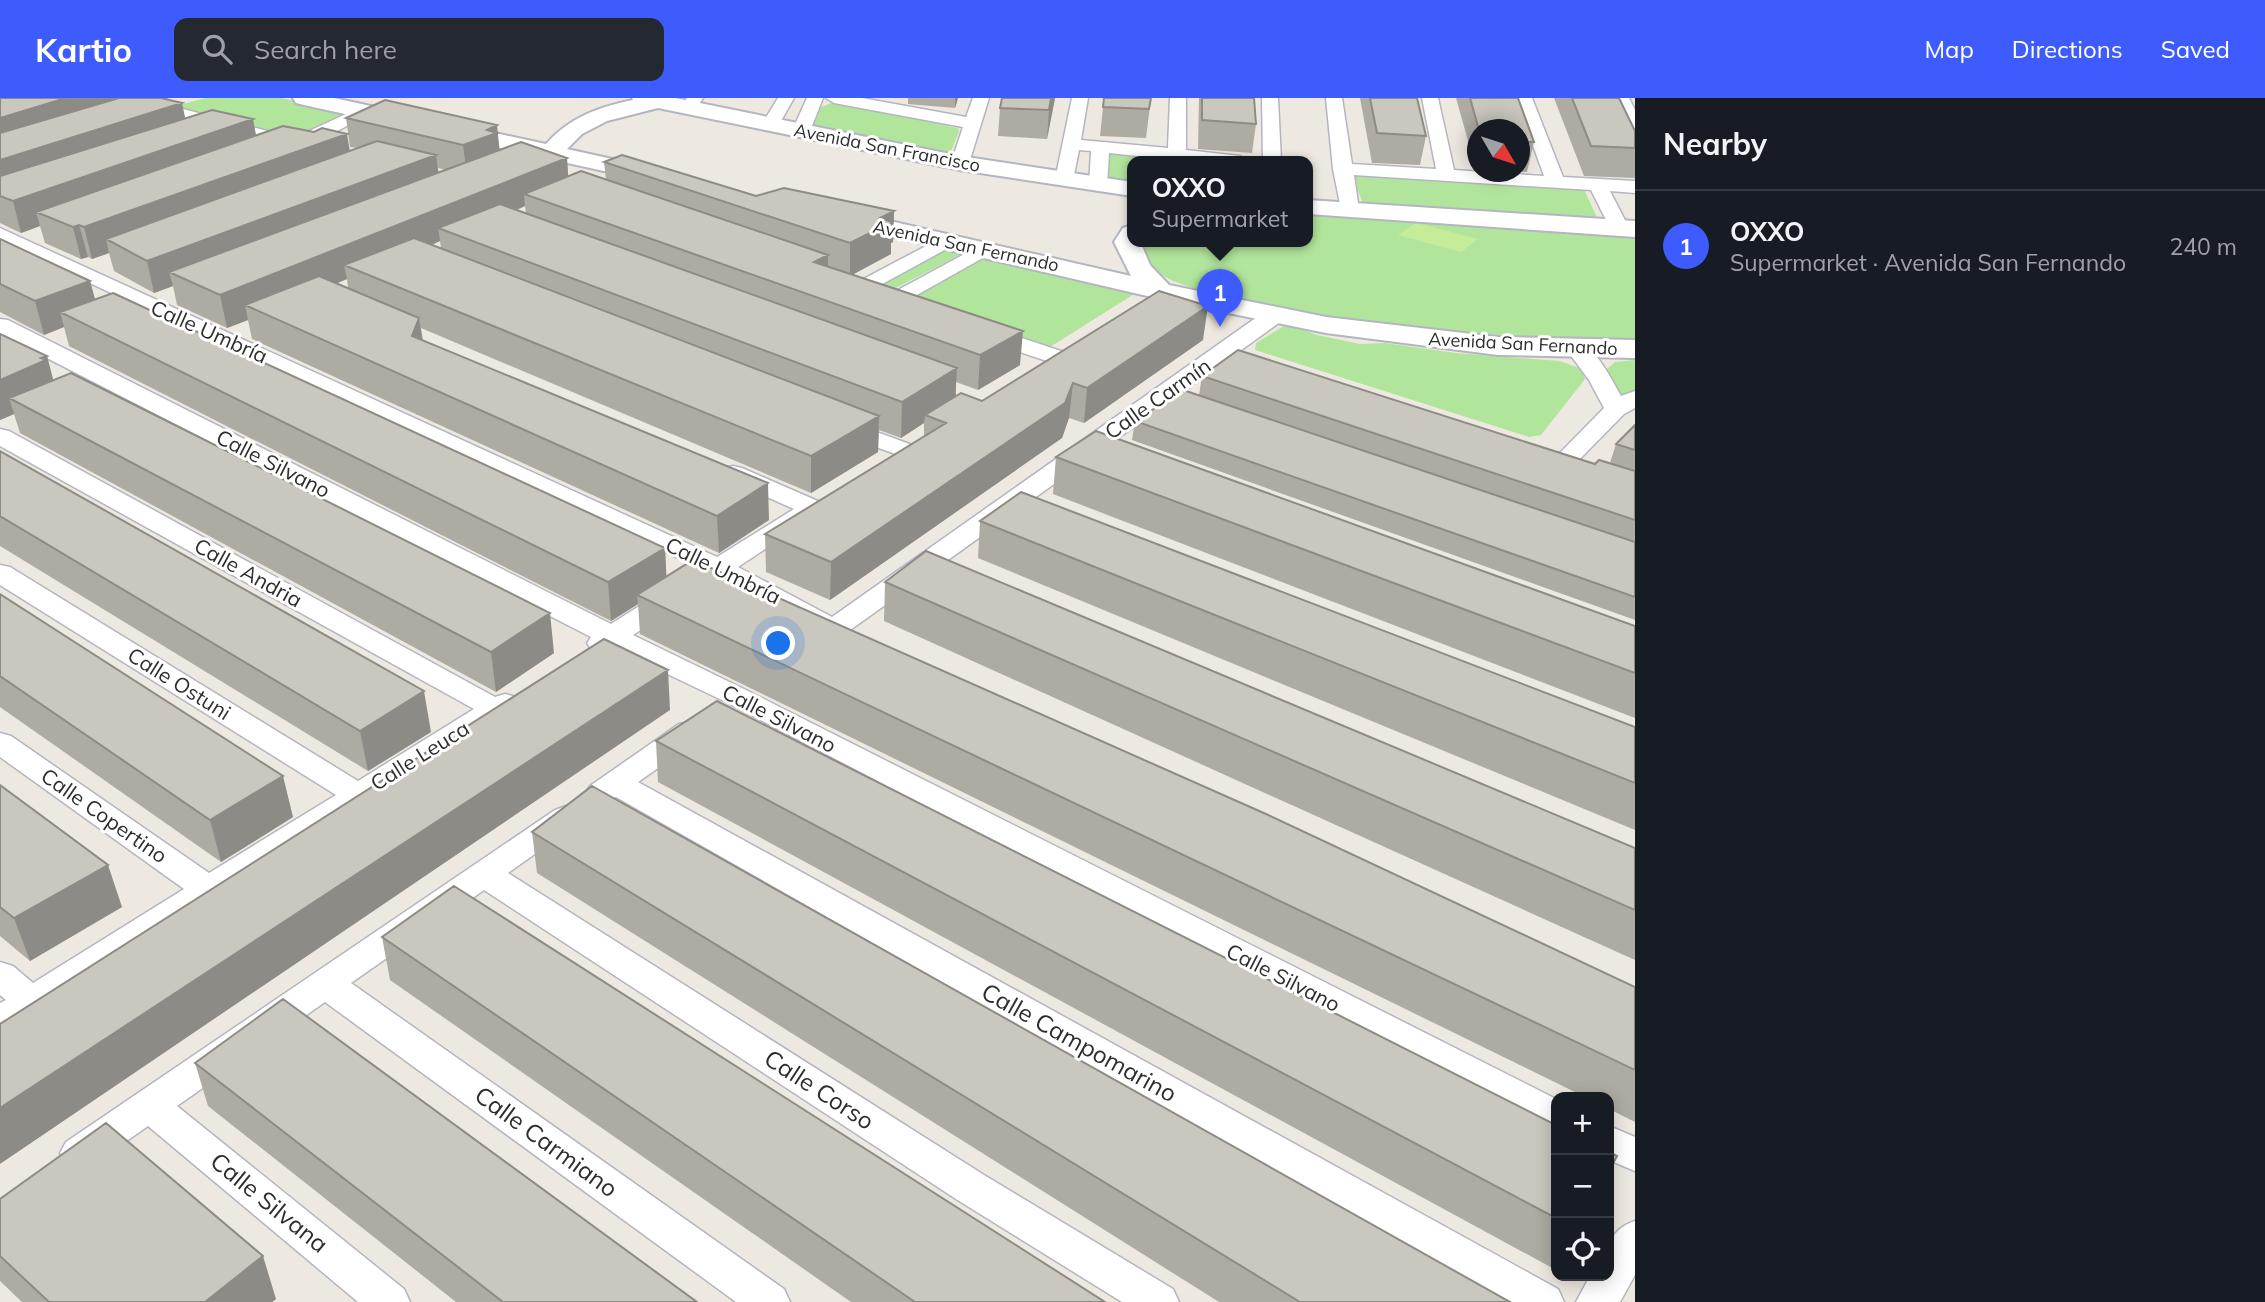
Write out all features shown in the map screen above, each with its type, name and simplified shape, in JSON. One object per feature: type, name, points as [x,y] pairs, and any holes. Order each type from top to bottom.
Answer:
[{"type":"street","points":[[193,98],[153,110],[322,149],[391,118]]},
{"type":"street","points":[[304,98],[672,179]]},
{"type":"street","points":[[771,124],[786,98]]},
{"type":"street","points":[[801,131],[815,98]]},
{"type":"street","points":[[834,98],[885,102],[971,123]]},
{"type":"street","points":[[960,163],[981,98]]},
{"type":"street","points":[[1064,180],[1080,98]]},
{"type":"street","points":[[1177,154],[1178,98]]},
{"type":"street","points":[[1270,98],[1272,156]]},
{"type":"street","points":[[1334,98],[1349,210]]},
{"type":"street","points":[[1430,98],[1446,175]]},
{"type":"street","points":[[1524,98],[1556,182]]},
{"type":"street","points":[[1621,98],[1635,128]]},
{"type":"street","points":[[516,166],[552,152],[565,134],[591,119],[654,99]]},
{"type":"street","name":"Avenida San Francisco","points":[[654,99],[692,102],[801,131],[960,163],[1127,188]]},
{"type":"street","points":[[259,157],[365,112]]},
{"type":"street","points":[[191,139],[229,126]]},
{"type":"street","points":[[1072,144],[1195,156]]},
{"type":"street","points":[[1098,185],[1100,146]]},
{"type":"street","points":[[1342,169],[1598,185],[1633,191]]},
{"type":"street","points":[[602,184],[634,171]]},
{"type":"street","points":[[1598,185],[1627,228]]},
{"type":"street","points":[[1313,207],[1627,228]]},
{"type":"street","name":"Avenida San Fernando","points":[[813,212],[1275,316],[1411,337],[1498,346],[1635,349]]},
{"type":"street","name":"Calle Umbría","points":[[21,237],[95,268],[151,305],[239,334],[861,638]]},
{"type":"street","points":[[917,310],[851,287],[945,242]]},
{"type":"street","points":[[1125,313],[1160,291],[1144,277],[1133,261],[1129,247]]},
{"type":"street","points":[[892,301],[983,250]]},
{"type":"street","name":"Calle Carmín","points":[[836,626],[936,570],[1027,507],[1092,445],[1275,316]]},
{"type":"street","name":"Calle Silvano","points":[[0,325],[54,342],[102,389],[738,697],[1551,1113]]},
{"type":"street","points":[[967,327],[1067,349],[1024,376]]},
{"type":"street","points":[[10,358],[54,342]]},
{"type":"street","points":[[1565,460],[1625,402],[1577,349]]},
{"type":"street","points":[[1222,353],[1249,361]]},
{"type":"street","points":[[1166,394],[1192,403]]},
{"type":"street","points":[[816,416],[905,451]]},
{"type":"street","points":[[0,430],[25,420]]},
{"type":"street","name":"Calle Andria","points":[[0,436],[495,709]]},
{"type":"street","points":[[1092,445],[1118,455]]},
{"type":"street","points":[[1539,452],[1588,467]]},
{"type":"street","points":[[577,658],[823,500],[709,463]]},
{"type":"street","name":"Calle Ostuni","points":[[0,573],[358,795]]},
{"type":"street","name":"Calle Leuca","points":[[0,1021],[530,687]]},
{"type":"street","points":[[53,1172],[738,697]]},
{"type":"street","name":"Calle Copertino","points":[[0,743],[208,889]]},
{"type":"street","name":"Calle Campomarino","points":[[615,783],[1543,1302]]},
{"type":"street","name":"Calle Corso","points":[[483,873],[970,1187],[1158,1302]]},
{"type":"street","points":[[0,975],[32,1001]]},
{"type":"street","name":"Calle Carmiano","points":[[324,982],[769,1302]]},
{"type":"street","name":"Calle Silvana","points":[[149,1105],[389,1302]]},
{"type":"street","points":[[1614,1144],[1635,1155]]},
{"type":"street","points":[[1597,1302],[1635,1238]]},
{"type":"green space","points":[[205,98],[281,98],[351,113],[297,137],[178,110],[176,106]]},
{"type":"green space","points":[[834,102],[958,128],[959,131],[949,157],[810,128],[821,107]]},
{"type":"green space","points":[[1108,152],[1156,156],[1127,156],[1127,184],[1105,181]]},
{"type":"green space","points":[[1363,174],[1584,189],[1599,222],[1364,206],[1354,181],[1356,176]]},
{"type":"green space","points":[[1313,212],[1635,234],[1635,344],[1526,343],[1312,316],[1198,290],[1150,269],[1140,247],[1313,247]]},
{"type":"green space","points":[[1416,223],[1478,239],[1461,252],[1398,235]]},
{"type":"green space","points":[[953,249],[962,254],[890,291],[881,290],[881,282],[941,250]]},
{"type":"green space","points":[[982,255],[1139,291],[1050,347],[906,299]]},
{"type":"green space","points":[[1287,324],[1317,335],[1360,344],[1385,343],[1456,353],[1560,361],[1582,369],[1585,379],[1541,435],[1529,437],[1255,350],[1256,343]]},
{"type":"green space","points":[[1635,360],[1635,393],[1630,397],[1615,393],[1613,380],[1607,369],[1615,362]]},
{"type":"building","points":[[0,98],[66,98],[0,118]]},
{"type":"building","points":[[119,98],[161,98],[182,103],[0,160],[0,133]]},
{"type":"building","points":[[1002,98],[1051,98],[1049,110],[1000,108]]},
{"type":"building","points":[[1104,98],[1151,98],[1149,109],[1103,107]]},
{"type":"building","points":[[1202,98],[1254,98],[1256,124],[1202,120]]},
{"type":"building","points":[[1370,98],[1417,98],[1426,136],[1377,133]]},
{"type":"building","points":[[1470,98],[1518,98],[1526,119],[1476,119]]},
{"type":"building","points":[[1572,98],[1619,98],[1635,131],[1635,148],[1591,146]]},
{"type":"building","points":[[385,100],[497,125],[487,130],[497,133],[463,145],[346,118]]},
{"type":"building","points":[[212,110],[253,119],[13,201],[0,196],[0,176]]},
{"type":"building","points":[[283,126],[314,132],[322,128],[347,134],[84,227],[73,227],[36,212]]},
{"type":"building","points":[[377,141],[436,155],[147,261],[106,239]]},
{"type":"building","points":[[521,142],[567,158],[220,295],[169,272]]},
{"type":"building","points":[[622,155],[756,196],[784,188],[894,211],[880,218],[892,222],[850,243],[604,162]]},
{"type":"building","points":[[581,171],[828,255],[814,262],[1023,331],[980,355],[524,194]]},
{"type":"building","points":[[500,204],[957,368],[902,402],[438,228]]},
{"type":"building","points":[[414,238],[879,416],[811,456],[344,265]]},
{"type":"building","points":[[0,239],[90,281],[35,301],[0,284]]},
{"type":"building","points":[[319,276],[419,318],[412,336],[768,483],[717,516],[245,305]]},
{"type":"building","points":[[1159,291],[1208,306],[1087,388],[1073,383],[1065,403],[831,562],[765,534],[946,423],[925,415],[961,393],[982,401]]},
{"type":"building","points":[[113,293],[665,548],[608,582],[60,312]]},
{"type":"building","points":[[0,334],[47,356],[41,358],[46,360],[0,380]]},
{"type":"building","points":[[1238,350],[1595,464],[1599,460],[1635,471],[1635,520],[1202,376]]},
{"type":"building","points":[[71,373],[550,613],[491,652],[9,398]]},
{"type":"building","points":[[1183,390],[1635,542],[1635,597],[1135,421]]},
{"type":"building","points":[[1635,425],[1635,450],[1616,444]]},
{"type":"building","points":[[1096,431],[1635,626],[1635,673],[1056,457]]},
{"type":"building","points":[[0,451],[424,691],[360,731],[0,516]]},
{"type":"building","points":[[1021,492],[1635,727],[1635,783],[980,521]]},
{"type":"building","points":[[926,551],[1635,848],[1635,910],[885,582]]},
{"type":"building","points":[[693,560],[1266,814],[1635,987],[1635,1070],[637,595]]},
{"type":"building","points":[[0,594],[283,776],[210,820],[0,676]]},
{"type":"building","points":[[604,639],[668,670],[0,1108],[0,1024]]},
{"type":"building","points":[[717,701],[1551,1122],[1551,1215],[656,741]]},
{"type":"building","points":[[0,785],[108,865],[14,918],[0,907]]},
{"type":"building","points":[[592,786],[1510,1302],[1300,1302],[532,832]]},
{"type":"building","points":[[454,886],[1105,1302],[915,1302],[382,937]]},
{"type":"building","points":[[283,999],[697,1302],[503,1302],[195,1063]]},
{"type":"building","points":[[106,1123],[263,1256],[205,1302],[49,1302],[0,1256],[0,1199]]},
{"type":"place","name":"OXXO","points":[[1220,327]]}]
